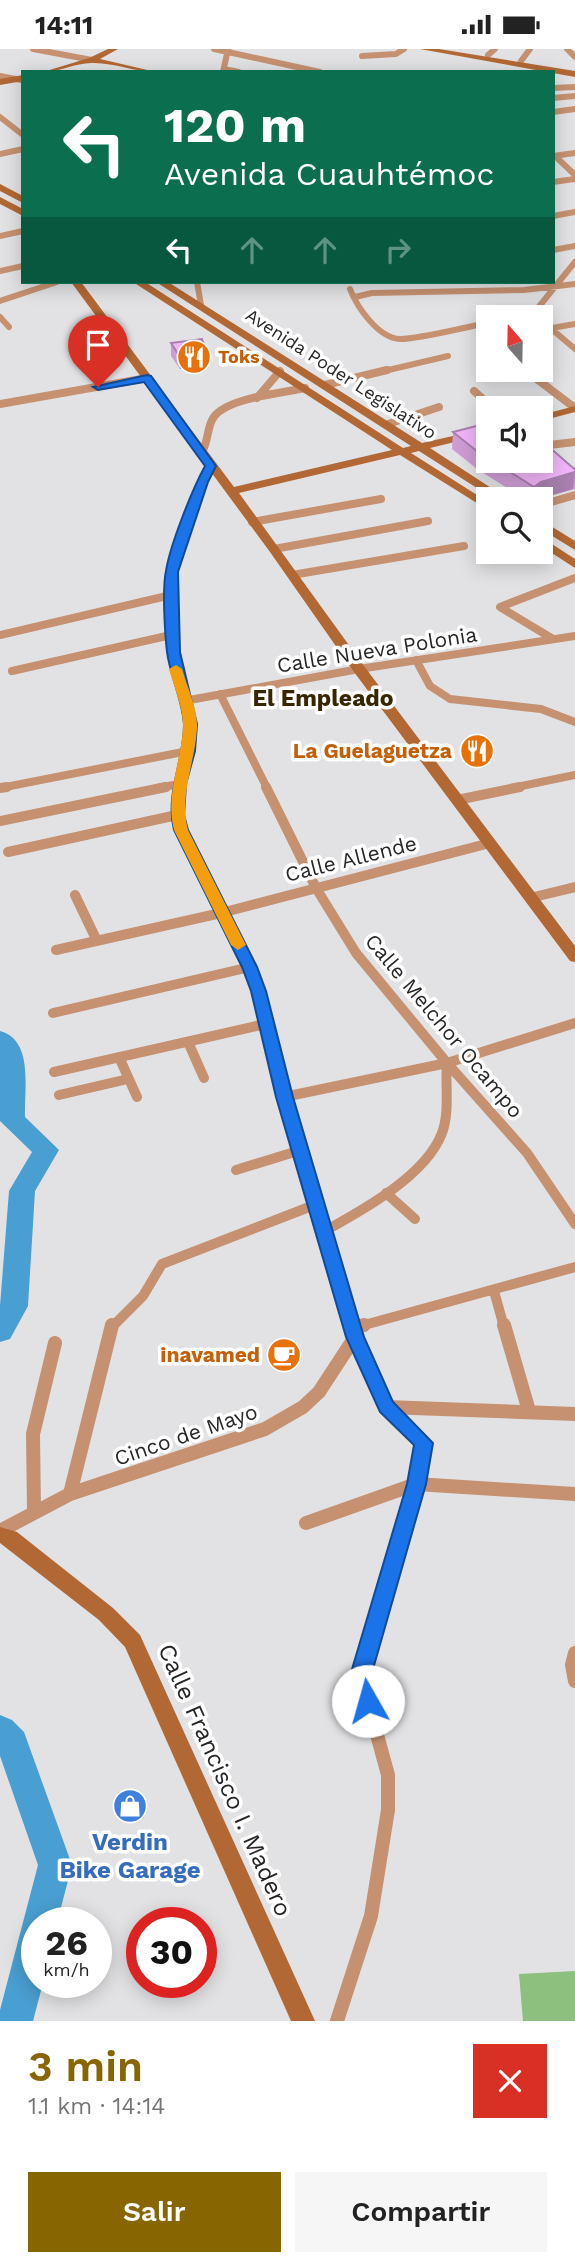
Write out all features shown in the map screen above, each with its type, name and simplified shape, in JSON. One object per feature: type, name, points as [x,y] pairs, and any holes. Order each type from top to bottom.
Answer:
[{"type":"street","points":[[33,49],[142,70]]},
{"type":"street","points":[[56,70],[96,61],[114,49]]},
{"type":"street","points":[[68,70],[124,49]]},
{"type":"street","points":[[214,49],[312,70]]},
{"type":"street","points":[[362,56],[396,54],[404,49]]},
{"type":"street","points":[[424,49],[542,68],[575,69]]},
{"type":"street","points":[[451,49],[492,52],[522,61],[575,69]]},
{"type":"street","points":[[522,61],[530,49]]},
{"type":"street","points":[[567,49],[575,57]]},
{"type":"street","points":[[224,70],[228,50]]},
{"type":"street","points":[[304,68],[312,64]]},
{"type":"street","points":[[524,70],[559,66]]},
{"type":"street","points":[[0,76],[21,80]]},
{"type":"street","points":[[0,84],[21,80]]},
{"type":"street","points":[[555,88],[575,87]]},
{"type":"street","points":[[555,98],[575,96]]},
{"type":"street","points":[[555,112],[575,109]]},
{"type":"street","points":[[0,117],[21,134]]},
{"type":"street","points":[[12,127],[21,125]]},
{"type":"street","points":[[0,154],[21,149]]},
{"type":"street","points":[[555,156],[575,153]]},
{"type":"street","points":[[555,157],[575,177]]},
{"type":"street","points":[[555,182],[575,177]]},
{"type":"street","points":[[0,187],[21,199]]},
{"type":"street","points":[[0,199],[21,212]]},
{"type":"street","points":[[555,216],[575,212]]},
{"type":"street","points":[[0,236],[21,231]]},
{"type":"street","points":[[555,250],[575,246]]},
{"type":"street","points":[[545,305],[575,262]]},
{"type":"street","points":[[1,270],[21,266]]},
{"type":"street","points":[[0,301],[51,284]]},
{"type":"street","points":[[77,284],[274,549],[359,669],[575,957]]},
{"type":"street","name":"Avenida Poder Legislativo","points":[[141,284],[476,498]]},
{"type":"street","name":"Avenida Poder Legislativo","points":[[164,284],[484,487]]},
{"type":"street","points":[[197,284],[201,305]]},
{"type":"street","points":[[355,297],[372,293],[556,288],[575,284]]},
{"type":"street","points":[[350,289],[357,305],[388,336],[398,339],[476,325]]},
{"type":"street","points":[[0,317],[9,327]]},
{"type":"street","points":[[553,328],[575,324]]},
{"type":"street","points":[[553,329],[575,349]]},
{"type":"street","points":[[325,384],[448,356]]},
{"type":"street","points":[[257,398],[280,371]]},
{"type":"street","points":[[0,404],[147,378]]},
{"type":"street","points":[[540,382],[575,409]]},
{"type":"street","points":[[202,452],[209,441],[211,419],[217,412],[257,398],[305,388]]},
{"type":"street","points":[[474,391],[480,396]]},
{"type":"street","points":[[388,424],[439,407]]},
{"type":"street","points":[[553,415],[575,409]]},
{"type":"street","points":[[230,492],[476,434]]},
{"type":"street","points":[[553,446],[575,442]]},
{"type":"street","points":[[210,466],[202,482],[172,572],[171,635],[176,668],[191,724],[188,751],[179,784],[177,815],[181,830],[250,967],[284,1097],[354,1333],[386,1406],[424,1443],[416,1484],[361,1676],[388,1775],[388,1810],[371,1916],[337,2021]]},
{"type":"street","points":[[553,501],[575,495]]},
{"type":"street","points":[[252,522],[381,499]]},
{"type":"street","points":[[274,549],[428,521]]},
{"type":"street","points":[[553,532],[575,546]]},
{"type":"street","points":[[292,575],[464,546]]},
{"type":"street","points":[[553,549],[575,564]]},
{"type":"street","points":[[553,639],[500,607],[575,578]]},
{"type":"street","points":[[0,635],[171,595]]},
{"type":"street","points":[[12,671],[171,635]]},
{"type":"street","name":"Calle Nueva Polonia","points":[[184,701],[359,669],[575,636]]},
{"type":"street","points":[[416,660],[429,685],[438,693],[453,699],[528,706],[549,710],[575,722]]},
{"type":"street","name":"Calle Melchor Ocampo","points":[[220,694],[316,888],[356,953],[447,1063],[527,1153],[575,1224]]},
{"type":"street","points":[[0,788],[188,751]]},
{"type":"street","points":[[457,800],[575,775]]},
{"type":"street","points":[[0,821],[179,784]]},
{"type":"street","points":[[8,852],[177,815]]},
{"type":"street","name":"Calle Allende","points":[[56,950],[221,913],[490,843]]},
{"type":"street","points":[[530,898],[575,887]]},
{"type":"street","points":[[75,895],[97,941]]},
{"type":"street","points":[[53,1013],[250,967]]},
{"type":"street","points":[[284,1097],[447,1063],[575,1023]]},
{"type":"street","points":[[54,1072],[265,1024]]},
{"type":"street","points":[[187,1042],[204,1078]]},
{"type":"street","points":[[119,1057],[137,1097]]},
{"type":"street","points":[[323,1232],[361,1212],[432,1151],[443,1133],[447,1063]]},
{"type":"street","points":[[59,1095],[128,1079]]},
{"type":"street","points":[[236,1170],[301,1150]]},
{"type":"street","points":[[386,1193],[415,1219]]},
{"type":"street","points":[[70,1494],[112,1325],[144,1296],[162,1264],[317,1204]]},
{"type":"street","points":[[354,1333],[575,1267]]},
{"type":"street","points":[[494,1291],[529,1411]]},
{"type":"street","name":"Cinco de Mayo","points":[[0,1533],[34,1511],[70,1494],[265,1429],[303,1407],[319,1392],[354,1333]]},
{"type":"street","points":[[34,1511],[33,1434],[55,1343]]},
{"type":"street","points":[[386,1406],[575,1414]]},
{"type":"street","points":[[306,1523],[416,1484],[575,1494]]},
{"type":"street","name":"Calle Francisco I. Madero","points":[[0,1533],[106,1614],[133,1641],[303,2021]]},
{"type":"street","points":[[575,1653],[572,1665],[575,1681]]},
{"type":"green space","points":[[575,1971],[575,2021],[523,2021],[519,1974]]},
{"type":"building","points":[[202,339],[206,352],[180,357],[171,343]]},
{"type":"building","points":[[476,426],[476,450],[453,432]]},
{"type":"building","points":[[553,450],[575,469],[575,472],[541,482],[534,487],[512,473],[553,473]]},
{"type":"waterway","points":[[0,1039],[11,1052],[12,1120],[46,1150],[22,1191],[14,1306],[0,1331]]},
{"type":"waterway","points":[[0,1730],[12,1743],[55,1865],[44,1907]]},
{"type":"waterway","points":[[15,2021],[21,1998]]},
{"type":"slow traffic","points":[[176,669],[191,724],[188,751],[179,784],[177,815],[181,830],[238,945]]},
{"type":"place","name":"Toks","points":[[194,357]]},
{"type":"place","name":"La Guelaguetza","points":[[477,751]]},
{"type":"place","name":"inavamed","points":[[284,1355]]},
{"type":"place","name":"Verdin Bike Garage","points":[[130,1806]]},
{"type":"district","name":"El Empleado","points":[[323,698]]},
{"type":"route","points":[[98,387],[147,378],[210,466],[202,482],[172,572],[173,652],[191,724],[188,751],[179,784],[177,815],[181,830],[250,967],[284,1097],[355,1337],[386,1406],[424,1443],[423,1459],[361,1676],[368,1701]]}]
